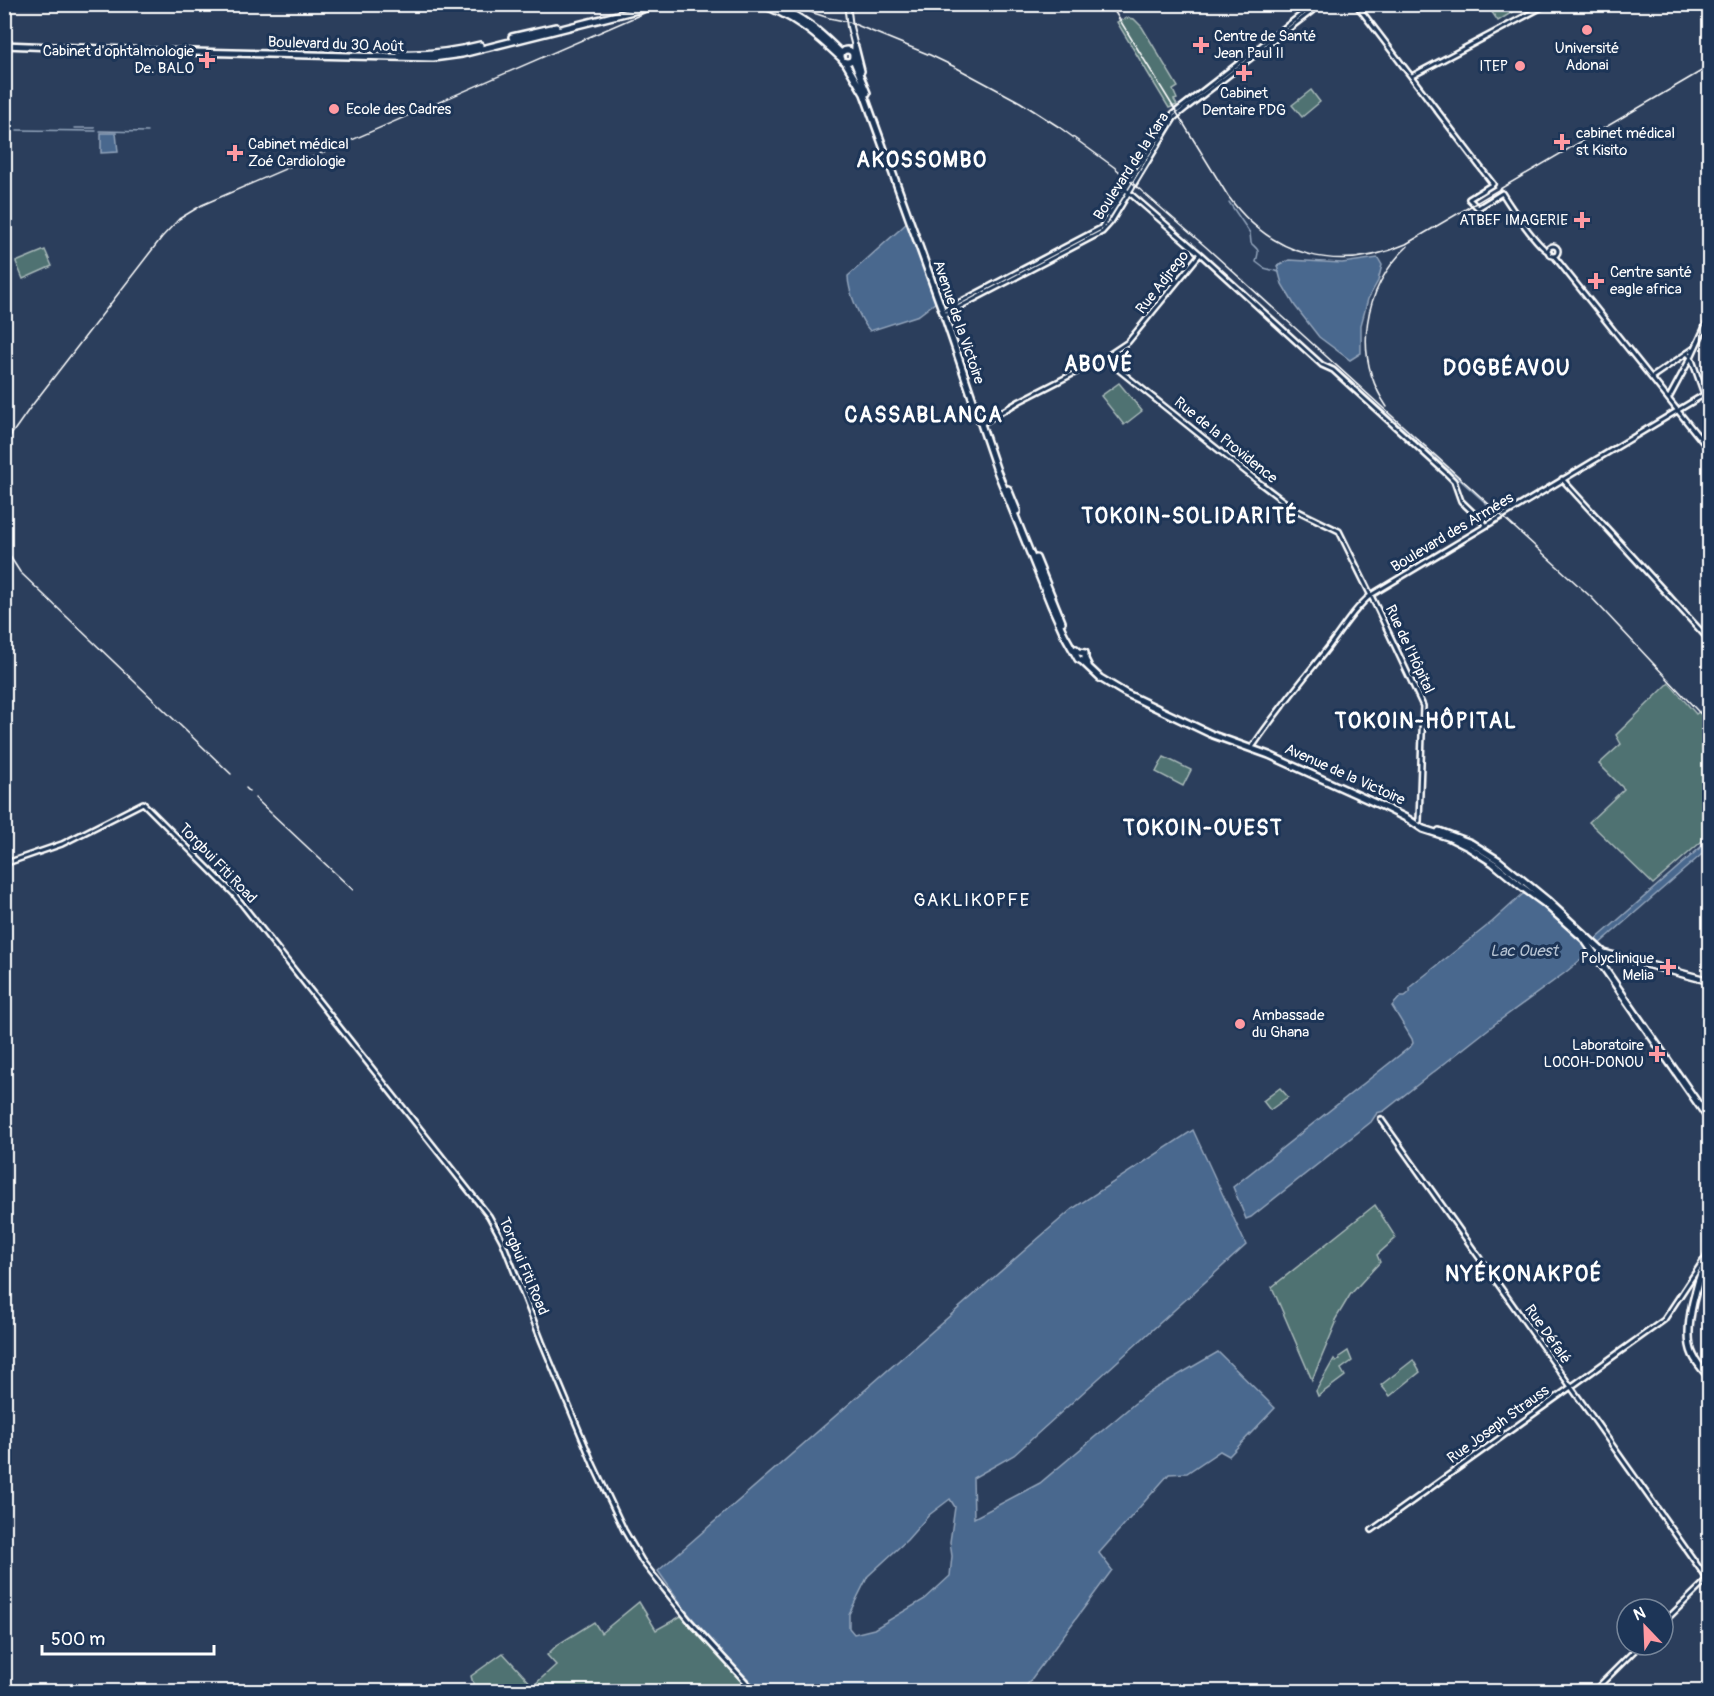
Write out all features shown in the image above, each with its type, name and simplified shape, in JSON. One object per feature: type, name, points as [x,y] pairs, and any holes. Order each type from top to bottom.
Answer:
[{"type":"highway","name":"Boulevard du 30 Août","points":[[482,46],[648,4]]},
{"type":"highway","name":"Boulevard du 30 Août","points":[[4,44],[331,54],[426,54],[482,46],[661,4]]},
{"type":"highway","points":[[759,4],[780,12],[807,28],[842,58],[850,62],[853,53]]},
{"type":"highway","points":[[770,4],[806,22],[828,39],[842,58]]},
{"type":"highway","points":[[842,58],[846,50],[853,53],[862,82]]},
{"type":"highway","name":"Avenue de la Victoire","points":[[853,53],[982,423],[1066,632],[1078,654],[1085,653],[1083,660],[1096,675],[1125,693],[1222,740],[1252,747],[1428,828],[1451,834],[1471,843],[1491,855],[1547,900],[1581,934]]},
{"type":"highway","name":"Avenue de la Victoire","points":[[842,58],[864,94],[945,312]]},
{"type":"highway","name":"Avenue de la Victoire","points":[[1418,823],[1424,829],[1448,837],[1479,853],[1581,934]]},
{"type":"highway","points":[[1581,934],[1595,949],[1601,966],[1710,1121]]},
{"type":"highway","points":[[1595,949],[1710,981]]},
{"type":"highway","points":[[1709,1255],[1699,1290],[1693,1342],[1698,1357],[1710,1373]]},
{"type":"highway","points":[[1709,1255],[1695,1295],[1690,1320],[1690,1342],[1693,1356],[1710,1378]]},
{"type":"main road","points":[[847,4],[853,53]]},
{"type":"street","name":"Boulevard de la Kara","points":[[945,312],[1102,232],[1108,227],[1174,116],[1316,4]]},
{"type":"street","name":"Boulevard de la Kara","points":[[1174,116],[1321,4]]},
{"type":"street","points":[[1356,4],[1493,184],[1469,199],[1478,208],[1502,194],[1541,247],[1556,254],[1592,305],[1710,451]]},
{"type":"street","points":[[1412,76],[1548,4]]},
{"type":"street","points":[[1128,191],[1449,475],[1463,503],[1486,525]]},
{"type":"street","points":[[1541,247],[1557,247],[1559,251],[1556,254]]},
{"type":"street","points":[[1549,252],[1550,247]]},
{"type":"street","name":"Rue Adjrego","points":[[982,423],[1104,358],[1128,342],[1200,254]]},
{"type":"street","points":[[1668,398],[1710,316]]},
{"type":"street","points":[[1652,377],[1695,348]]},
{"type":"street","points":[[1687,353],[1691,357],[1704,394]]},
{"type":"street","name":"Rue de la Providence","points":[[1104,358],[1294,509],[1339,531]]},
{"type":"street","name":"Boulevard des Armées","points":[[1252,747],[1281,707],[1371,595],[1710,390]]},
{"type":"street","points":[[1562,479],[1710,641]]},
{"type":"street","name":"Rue de l'Hôpital","points":[[1339,531],[1423,706],[1418,823]]},
{"type":"street","name":"Torgbui Fiti Road","points":[[4,864],[62,844],[143,803],[234,894],[489,1216],[502,1240],[547,1353],[618,1519],[637,1553],[655,1578],[755,1692]]},
{"type":"street","name":"Rue Défalé","points":[[1382,1119],[1709,1580]]},
{"type":"street","name":"Rue Joseph Strauss","points":[[1372,1530],[1664,1320],[1709,1255]]},
{"type":"street","points":[[1675,1612],[1709,1580]]},
{"type":"street","points":[[1593,1692],[1628,1657]]},
{"type":"green space","points":[[1487,5],[1509,5],[1514,11],[1498,21]]},
{"type":"green space","points":[[1127,18],[1134,19],[1142,27],[1178,87],[1173,90],[1177,105],[1169,108],[1117,22]]},
{"type":"green space","points":[[1311,90],[1320,102],[1302,117],[1292,105]]},
{"type":"green space","points":[[45,250],[52,266],[23,279],[16,262]]},
{"type":"green space","points":[[1119,383],[1142,411],[1124,425],[1101,396]]},
{"type":"green space","points":[[1669,683],[1696,714],[1709,705],[1709,835],[1653,884],[1589,822],[1624,789],[1599,764],[1621,744],[1616,735]]},
{"type":"green space","points":[[1164,757],[1191,770],[1183,786],[1156,772]]},
{"type":"green space","points":[[1280,1088],[1288,1097],[1270,1110],[1263,1101]]},
{"type":"green space","points":[[1375,1205],[1396,1238],[1377,1255],[1380,1262],[1350,1295],[1335,1320],[1336,1323],[1312,1380],[1272,1287]]},
{"type":"green space","points":[[1348,1351],[1352,1361],[1341,1369],[1345,1376],[1318,1396],[1316,1391],[1334,1359],[1336,1362]]},
{"type":"green space","points":[[1413,1360],[1420,1372],[1390,1396],[1381,1385]]},
{"type":"green space","points":[[639,1602],[656,1630],[683,1615],[753,1691],[475,1691],[471,1676],[503,1653],[533,1686],[556,1665],[547,1655],[557,1645],[594,1622],[601,1633]]},
{"type":"water","points":[[101,133],[116,133],[118,152],[101,153]]},
{"type":"water","points":[[907,223],[936,302],[919,315],[870,331],[855,305],[848,276]]},
{"type":"water","points":[[1378,258],[1382,265],[1378,281],[1368,299],[1361,325],[1361,353],[1350,360],[1319,337],[1295,306],[1282,284],[1277,266],[1289,260],[1342,263]]},
{"type":"water","points":[[1709,840],[1709,848],[1598,945],[1594,941]]},
{"type":"water","name":"Lac Ouest","points":[[1523,894],[1530,895],[1576,934],[1590,952],[1384,1111],[1377,1113],[1371,1122],[1246,1219],[1233,1187],[1411,1046],[1412,1039],[1392,1006],[1401,996],[1410,992],[1410,987],[1492,922]]},
{"type":"water","points":[[1193,1130],[1246,1245],[1014,1455],[973,1478],[974,1518],[1040,1483],[1147,1393],[1218,1352],[1275,1408],[1229,1456],[1220,1451],[1187,1473],[1169,1474],[1099,1553],[1112,1570],[1027,1685],[1019,1691],[760,1691],[715,1645],[687,1612],[658,1571],[1072,1209]],"holes":[[[950,1499],[955,1507],[950,1542],[952,1556],[950,1576],[925,1599],[874,1629],[854,1634],[849,1628],[849,1614],[868,1576],[907,1540],[929,1515]]]},
{"type":"waterway","points":[[1161,143],[1177,119]]},
{"type":"waterway","points":[[74,128],[95,128]]},
{"type":"waterway","points":[[17,130],[96,131]]},
{"type":"waterway","points":[[100,131],[148,132]]},
{"type":"waterway","points":[[1142,175],[1147,165]]},
{"type":"waterway","points":[[1229,202],[1250,233],[1251,243],[1258,251],[1256,262],[1264,268],[1279,272]]},
{"type":"waterway","points":[[1188,246],[1196,254]]},
{"type":"waterway","points":[[1201,258],[1231,285]]},
{"type":"waterway","points":[[1243,296],[1250,302]]},
{"type":"waterway","points":[[1253,305],[1279,328]]},
{"type":"waterway","points":[[1282,332],[1301,348]]},
{"type":"waterway","points":[[1302,350],[1321,366]]},
{"type":"waterway","points":[[1333,368],[1336,368],[1499,515]]},
{"type":"railway","points":[[4,445],[162,237],[179,219],[202,205],[665,4]]},
{"type":"railway","points":[[786,4],[849,22],[955,67],[1020,102],[1114,167],[1206,247],[1591,597],[1710,724]]},
{"type":"railway","points":[[1110,4],[1228,196],[1245,217],[1286,246],[1308,254],[1331,258],[1356,258],[1381,253],[1406,244],[1710,66]]},
{"type":"railway","points":[[1387,407],[1376,387],[1369,366],[1366,344],[1368,323],[1372,302],[1381,282],[1393,263],[1408,246]]},
{"type":"railway","points":[[4,547],[20,572],[231,774]]},
{"type":"railway","points":[[246,788],[249,791]]},
{"type":"railway","points":[[255,798],[353,890]]},
{"type":"place","name":"Université Adonai","points":[[1587,30]]},
{"type":"place","name":"Centre de Santé Jean Paul II","points":[[1201,45]]},
{"type":"place","name":"Cabinet d'ophtalmologie De. BALO","points":[[207,60]]},
{"type":"place","name":"ITEP","points":[[1520,66]]},
{"type":"place","name":"Cabinet Dentaire PDG","points":[[1244,73]]},
{"type":"place","name":"Ecole des Cadres","points":[[334,109]]},
{"type":"place","name":"cabinet médical st Kisito","points":[[1562,142]]},
{"type":"place","name":"Cabinet médical Zoé Cardiologie","points":[[235,153]]},
{"type":"place","name":"ATBEF IMAGERIE","points":[[1582,220]]},
{"type":"place","name":"Centre santé eagle africa","points":[[1596,281]]},
{"type":"place","name":"Polyclinique Melia","points":[[1668,967]]},
{"type":"place","name":"Ambassade du Ghana","points":[[1240,1024]]},
{"type":"place","name":"Laboratoire LOCOH-DONOU","points":[[1657,1054]]},
{"type":"district","name":"AKOSSOMBO","points":[[922,160]]},
{"type":"district","name":"ABOVÉ","points":[[1099,364]]},
{"type":"district","name":"DOGBÉAVOU","points":[[1507,368]]},
{"type":"district","name":"CASSABLANCA","points":[[924,415]]},
{"type":"district","name":"TOKOIN-SOLIDARITÉ","points":[[1190,516]]},
{"type":"district","name":"TOKOIN-HÔPITAL","points":[[1426,721]]},
{"type":"district","name":"TOKOIN-OUEST","points":[[1203,828]]},
{"type":"district","name":"GAKLIKOPFE","points":[[972,900]]},
{"type":"district","name":"NYÉKONAKPOÉ","points":[[1524,1274]]}]
